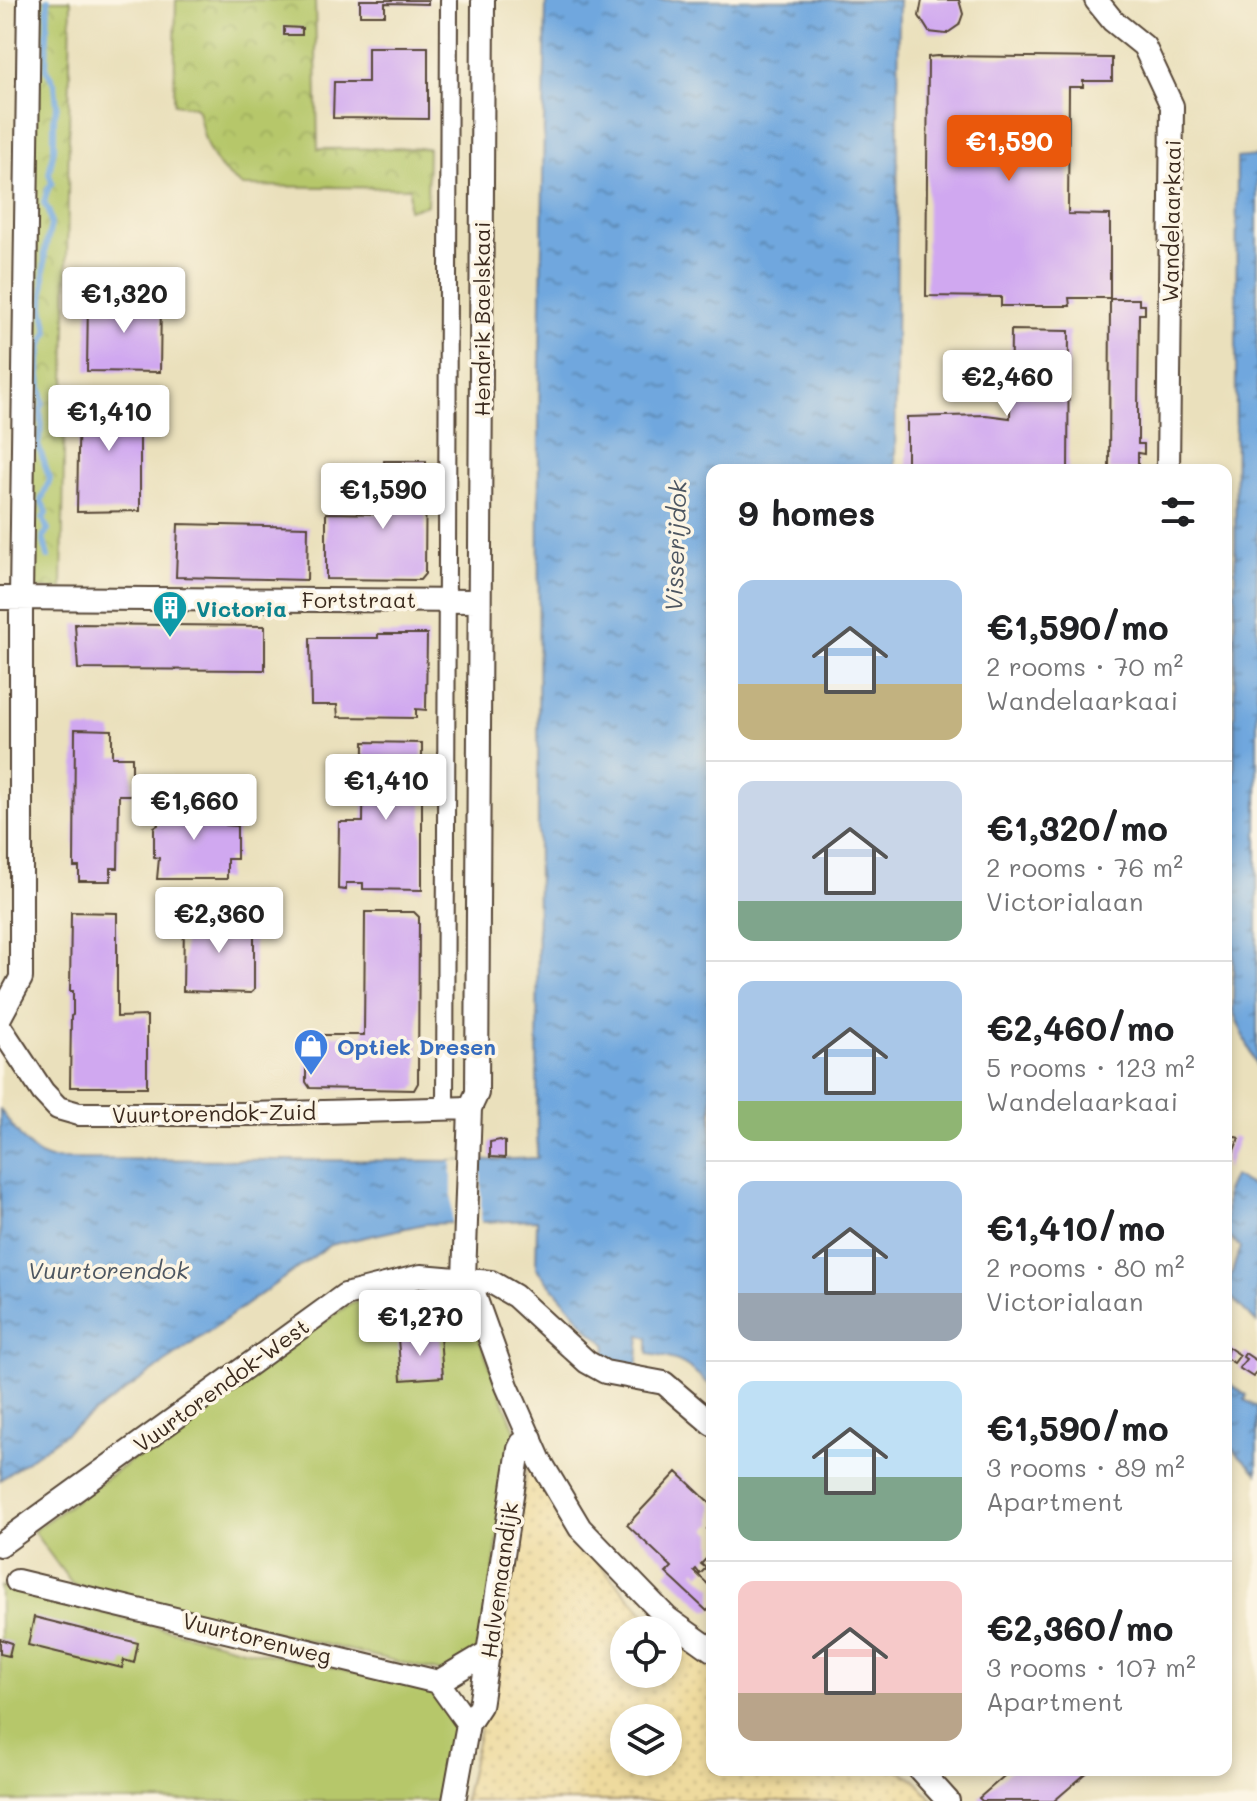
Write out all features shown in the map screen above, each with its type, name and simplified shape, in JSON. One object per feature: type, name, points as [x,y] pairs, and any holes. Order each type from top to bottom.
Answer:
[{"type":"street","points":[[0,1017],[21,978],[10,598],[29,0]]},
{"type":"street","name":"Hendrik Baelskaai","points":[[445,1108],[449,0]]},
{"type":"street","name":"Hendrik Baelskaai","points":[[483,0],[477,1093],[470,1108],[464,1278],[475,1297],[507,1386],[540,1461],[580,1528],[667,1618],[706,1646]]},
{"type":"street","name":"Wandelaarkaai","points":[[1096,0],[1113,21],[1144,46],[1172,106],[1168,464]]},
{"type":"street","name":"Fortstraat","points":[[10,598],[479,601]]},
{"type":"street","name":"Vuurtorendok-Zuid","points":[[0,1027],[43,1092],[58,1108],[79,1114],[250,1114],[470,1108]]},
{"type":"street","name":"Vuurtorendok-West","points":[[0,1545],[345,1295],[421,1276],[491,1282],[515,1296],[587,1362],[605,1372],[664,1383],[706,1419]]},
{"type":"street","name":"Halvemaandijk","points":[[454,1801],[468,1724],[480,1706],[519,1449],[531,1438]]},
{"type":"street","name":"Vuurtorenweg","points":[[17,1581],[438,1682]]},
{"type":"street","points":[[468,1724],[438,1682],[490,1651]]},
{"type":"street","points":[[925,1776],[948,1801]]},
{"type":"green space","points":[[35,0],[71,0],[62,589],[26,589]]},
{"type":"green space","points":[[176,0],[315,0],[318,149],[428,148],[427,205],[408,210],[410,188],[243,186],[232,178],[211,154],[198,110],[174,104]]},
{"type":"green space","points":[[428,1286],[450,1287],[462,1295],[516,1433],[510,1450],[483,1647],[441,1672],[72,1584],[33,1531],[351,1303]]},
{"type":"green space","points":[[0,1586],[243,1649],[426,1687],[447,1702],[456,1723],[454,1750],[442,1801],[0,1801]]},
{"type":"sand","points":[[528,1459],[570,1532],[647,1616],[610,1616],[610,1688],[682,1688],[682,1641],[706,1657],[706,1776],[908,1776],[934,1801],[464,1801],[483,1716],[492,1707]]},
{"type":"water","points":[[546,0],[899,0],[895,464],[706,464],[706,1382],[683,1364],[648,1354],[648,1338],[640,1335],[637,1372],[605,1366],[606,1344],[592,1333],[536,1268],[537,1220],[424,1224],[330,1245],[0,1480],[0,1110],[35,1152],[50,1159],[467,1161],[537,1158],[539,420]]},
{"type":"water","points":[[1257,156],[1257,1067],[1233,1011],[1237,158]]},
{"type":"water","points":[[1233,1176],[1257,1188],[1257,1323],[1232,1298],[1232,1273],[1240,1247],[1232,1240]]},
{"type":"water","points":[[1232,1385],[1247,1396],[1245,1400],[1257,1407],[1257,1473],[1232,1448]]},
{"type":"pier","points":[[452,1161],[481,1161],[481,1226],[452,1227]]},
{"type":"building","points":[[360,0],[428,0],[428,4],[385,3],[385,15],[360,15]]},
{"type":"building","points":[[922,0],[959,0],[963,14],[959,25],[946,34],[929,32],[919,16]]},
{"type":"building","points":[[284,27],[302,28],[302,35],[284,35]]},
{"type":"building","points":[[368,47],[428,47],[428,119],[333,118],[334,82],[368,82]]},
{"type":"building","points":[[928,57],[1112,58],[1112,81],[1083,81],[1083,87],[1069,87],[1068,214],[1110,215],[1110,298],[1069,298],[1070,306],[1001,306],[1001,297],[926,296]]},
{"type":"building","points":[[88,298],[161,299],[160,372],[87,371]]},
{"type":"building","points":[[1110,299],[1139,299],[1139,305],[1145,305],[1145,314],[1139,314],[1138,444],[1144,444],[1144,454],[1138,453],[1138,464],[1109,464]]},
{"type":"building","points":[[1011,330],[1069,331],[1068,464],[907,464],[907,417],[986,415],[1010,418]]},
{"type":"building","points":[[79,394],[140,394],[140,511],[77,512]]},
{"type":"building","points":[[384,461],[426,461],[425,574],[420,580],[326,579],[326,513],[383,514]]},
{"type":"building","points":[[178,524],[308,527],[307,580],[176,577]]},
{"type":"building","name":"Victoria","points":[[75,624],[265,626],[265,670],[78,669]]},
{"type":"building","points":[[378,634],[427,634],[426,710],[416,709],[416,718],[338,717],[337,705],[311,705],[310,638],[378,638]]},
{"type":"building","points":[[75,729],[112,730],[112,757],[132,757],[132,795],[119,795],[118,868],[111,868],[111,881],[79,881],[79,867],[74,867]]},
{"type":"building","points":[[364,742],[422,743],[422,890],[363,889],[363,883],[346,883],[346,890],[338,889],[339,822],[363,822]]},
{"type":"building","points":[[157,805],[226,806],[226,825],[237,826],[237,859],[227,859],[227,879],[157,879],[159,858],[154,857],[154,827],[158,825]]},
{"type":"building","points":[[71,912],[117,913],[117,1017],[147,1016],[147,1087],[70,1087],[73,1015],[73,991],[70,991]]},
{"type":"building","points":[[365,912],[414,912],[419,917],[418,1083],[414,1090],[310,1088],[306,1082],[306,1035],[364,1035]]},
{"type":"building","points":[[186,918],[251,918],[254,921],[254,990],[251,993],[183,991]]},
{"type":"building","points":[[1232,1136],[1239,1138],[1232,1155]]},
{"type":"building","points":[[490,1142],[505,1142],[505,1158],[490,1157]]},
{"type":"building","points":[[440,1335],[443,1377],[401,1380],[398,1338]]},
{"type":"building","points":[[1232,1350],[1240,1355],[1232,1362]]},
{"type":"building","points":[[1245,1353],[1257,1361],[1257,1371],[1253,1377],[1239,1368],[1246,1359],[1243,1357]]},
{"type":"building","points":[[677,1472],[706,1499],[706,1559],[701,1564],[706,1568],[700,1574],[696,1569],[694,1571],[706,1582],[706,1610],[666,1573],[672,1567],[627,1525]]},
{"type":"building","points":[[34,1617],[138,1643],[134,1663],[124,1660],[122,1668],[28,1645]]},
{"type":"building","points":[[0,1639],[12,1643],[9,1656],[0,1654]]},
{"type":"building","points":[[1004,1776],[1083,1776],[1054,1801],[982,1801],[979,1798]]},
{"type":"waterway","points":[[48,0],[46,69],[55,85],[57,106],[49,174],[52,183],[44,203],[51,225],[45,250],[43,307],[48,332],[42,345],[39,368],[43,404],[38,445],[50,479],[41,501],[47,512],[43,518],[48,530],[43,537],[48,557]]},
{"type":"place","name":"Victoria","points":[[170,639]]},
{"type":"place","name":"Optiek Dresen","points":[[311,1077]]},
{"type":"water label","name":"Visserijdok","points":[[675,546]]},
{"type":"water label","name":"Vuurtorendok","points":[[108,1269]]}]
